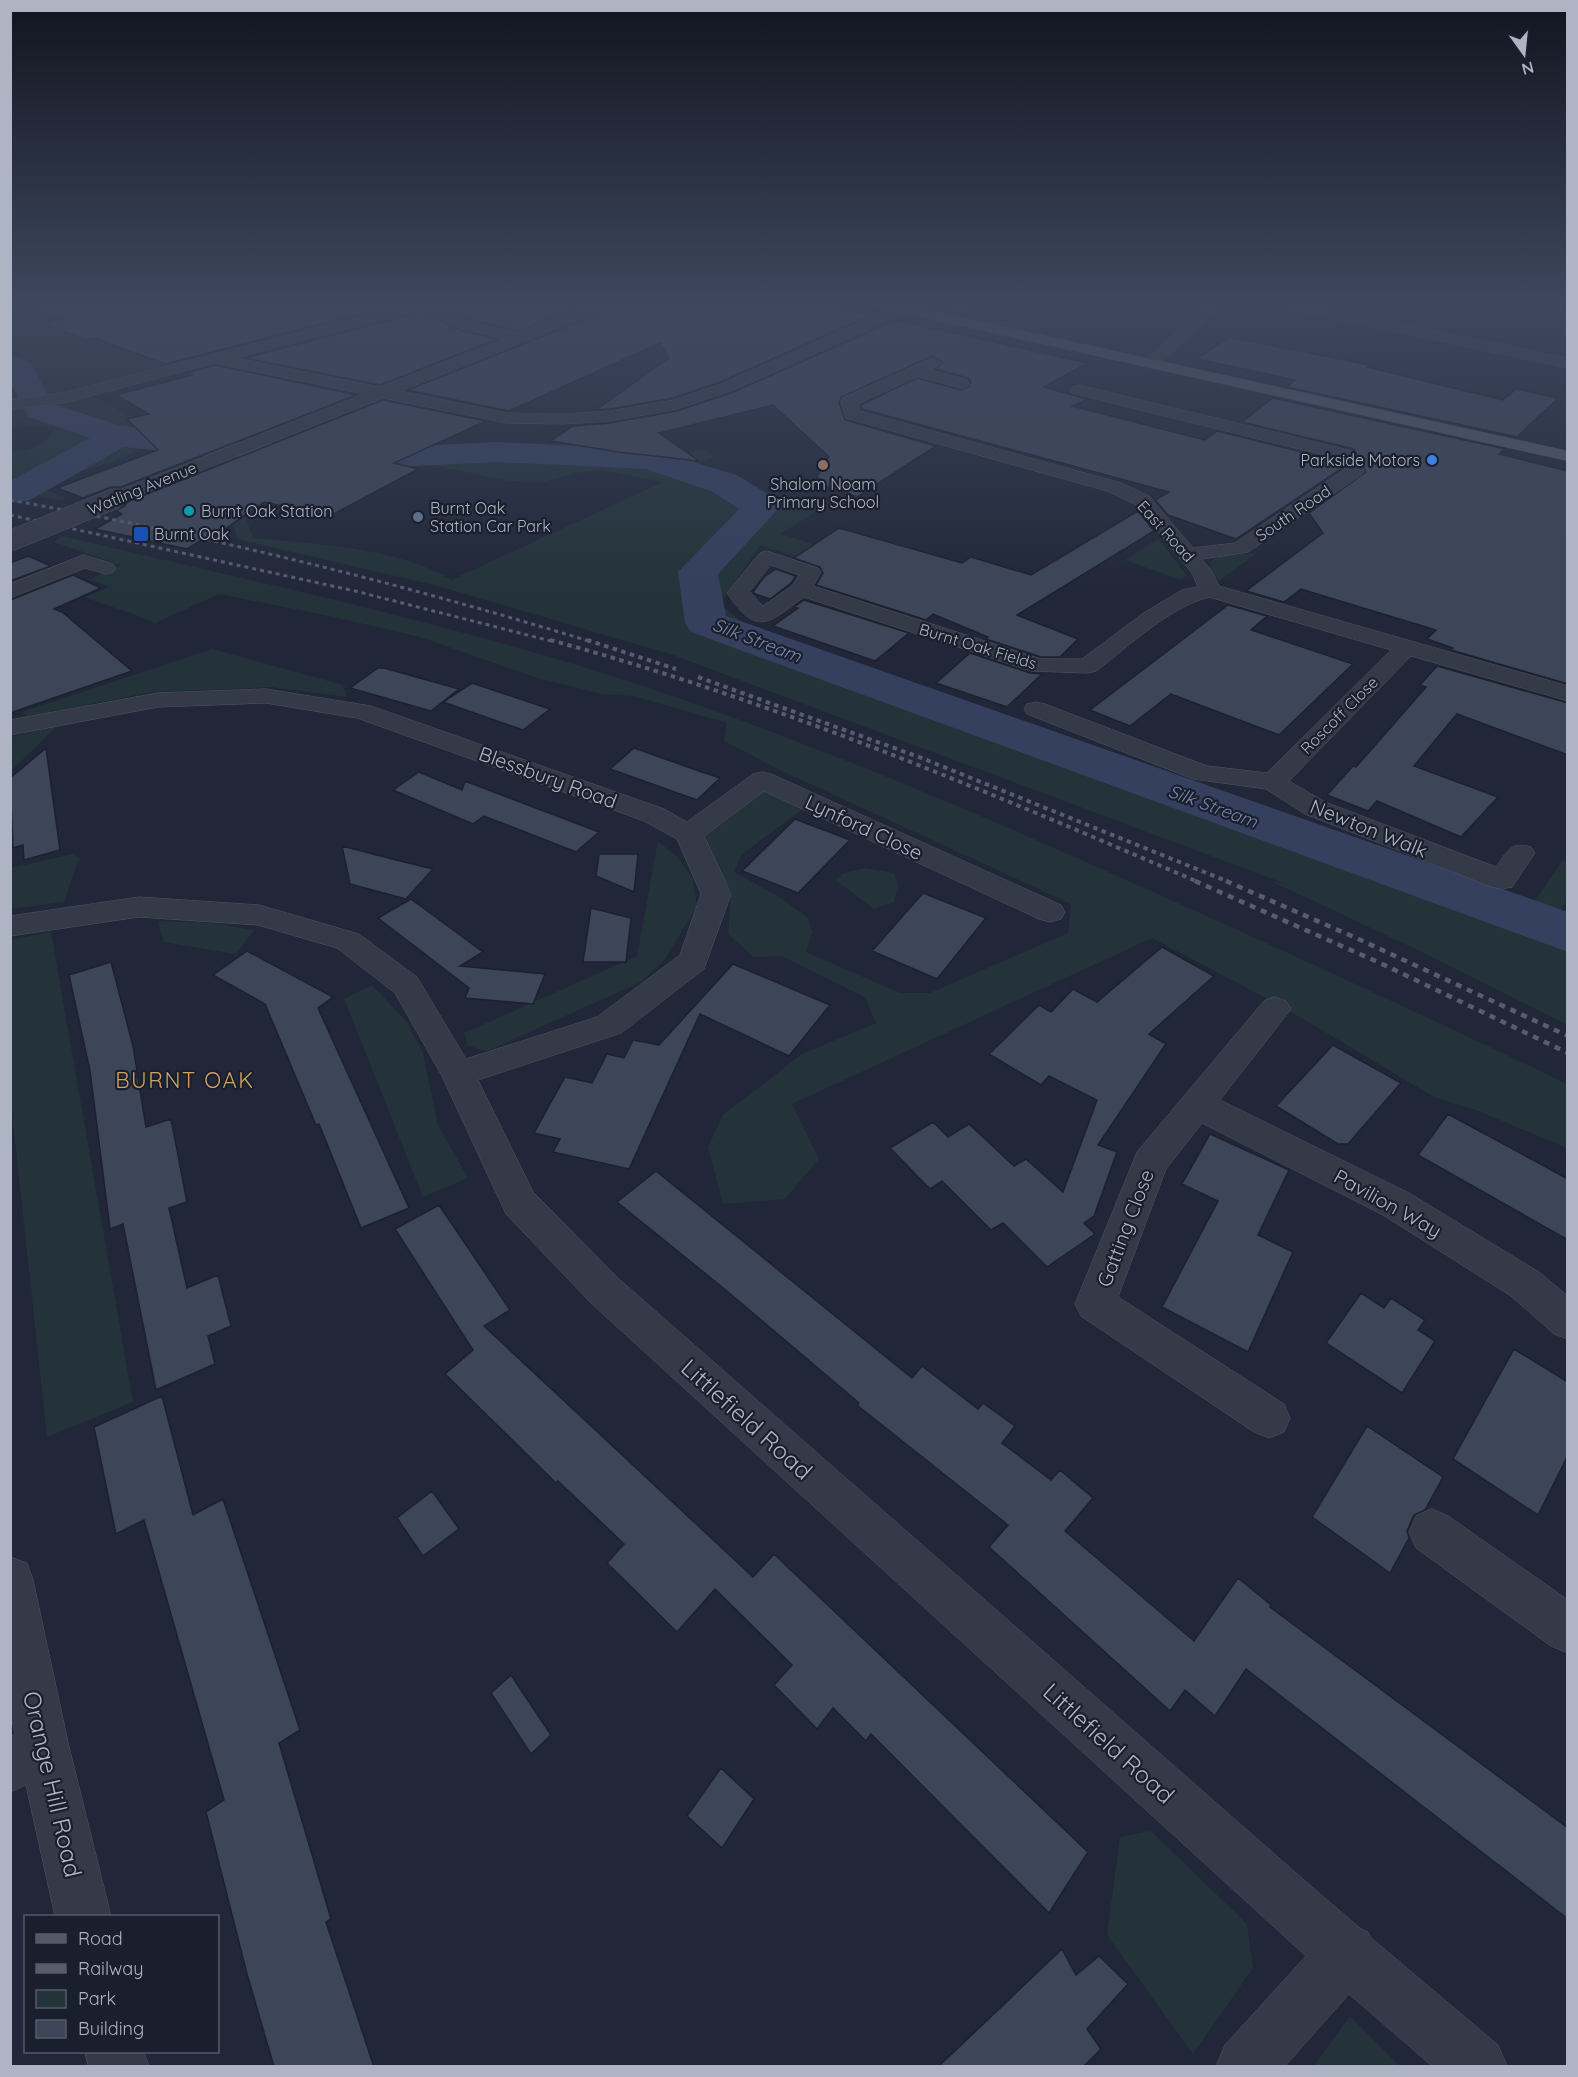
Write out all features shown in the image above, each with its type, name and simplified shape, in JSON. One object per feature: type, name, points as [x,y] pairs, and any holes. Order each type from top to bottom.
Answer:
[{"type":"main road","points":[[1313,400],[1568,456]]},
{"type":"street","points":[[10,405],[46,400]]},
{"type":"street","name":"Watling Avenue","points":[[10,541],[364,400]]},
{"type":"street","points":[[417,400],[507,418],[562,419],[610,416],[689,400]]},
{"type":"street","name":"East Road","points":[[854,400],[849,402],[852,414],[1114,487],[1142,500],[1202,572],[1210,590]]},
{"type":"street","name":"South Road","points":[[1119,400],[1347,455],[1355,471],[1241,548],[1188,555]]},
{"type":"street","points":[[10,592],[84,561],[106,568]]},
{"type":"street","name":"Burnt Oak Fields","points":[[801,589],[1039,666],[1088,666],[1150,619],[1190,595],[1210,590]]},
{"type":"street","points":[[1210,590],[1568,694]]},
{"type":"street","name":"Roscoff Close","points":[[1273,782],[1406,648]]},
{"type":"street","name":"Blessbury Road","points":[[10,728],[159,700],[266,696],[362,711],[654,815],[689,834]]},
{"type":"street","name":"Newton Walk","points":[[1036,709],[1202,773],[1273,782],[1315,808],[1502,880],[1521,853]]},
{"type":"street","name":"Lynford Close","points":[[689,834],[762,780],[1050,912]]},
{"type":"street","points":[[458,1074],[609,1025],[693,961],[716,894],[689,834]]},
{"type":"street","name":"Littlefield Road","points":[[10,926],[139,907],[259,915],[348,941],[406,985],[458,1074],[519,1203],[605,1291],[1292,1907],[1348,1952],[1477,2067]]},
{"type":"street","points":[[1196,1104],[1275,1009]]},
{"type":"street","name":"Pavilion Way","points":[[1196,1104],[1396,1204],[1525,1284],[1568,1321]]},
{"type":"street","name":"Gatting Close","points":[[1196,1104],[1150,1162],[1095,1304],[1269,1418]]},
{"type":"street","points":[[1432,1532],[1568,1629]]},
{"type":"street","name":"Orange Hill Road","points":[[10,1580],[27,1756],[82,1915]]},
{"type":"street","points":[[1246,2067],[1348,1952]]},
{"type":"green space","points":[[11,400],[34,400],[11,405]]},
{"type":"green space","points":[[64,400],[99,400],[128,416],[137,416],[195,400],[161,433],[128,456],[48,479],[42,487],[68,499],[56,500],[11,491],[11,451],[31,449],[37,446],[52,433],[55,427],[24,426],[24,422],[11,428],[10,410]]},
{"type":"green space","points":[[586,445],[661,455],[707,450],[713,457],[699,463],[704,467],[755,486],[788,502],[821,508],[781,534],[870,562],[834,586],[816,581],[831,568],[760,545],[720,604],[748,627],[1567,927],[1567,1025],[1422,952],[1271,881],[1289,885],[673,655],[438,586],[237,539],[227,500],[243,510],[253,538],[328,545],[383,554],[409,561],[451,580],[663,482],[601,470],[576,473],[543,482],[509,481],[422,463],[381,467],[397,447]]},
{"type":"green space","points":[[62,536],[353,604],[497,642],[640,685],[831,754],[1018,832],[1196,911],[1567,1084],[1567,1148],[1476,1110],[1436,1098],[1283,1007],[1152,938],[792,1104],[819,1159],[785,1199],[723,1204],[708,1147],[723,1115],[802,1054],[876,1023],[865,997],[781,956],[754,957],[728,934],[731,891],[701,838],[765,789],[804,808],[742,854],[734,872],[778,896],[808,918],[812,932],[806,952],[900,993],[930,993],[1068,933],[1071,904],[784,772],[724,741],[727,723],[633,696],[602,694],[537,678],[420,637],[219,594],[155,623],[85,597],[109,587],[90,579],[121,565],[54,542]]},
{"type":"green space","points":[[1158,539],[1187,575],[1181,580],[1125,560]]},
{"type":"green space","points":[[1257,553],[1219,581],[1208,569],[1212,560],[1223,555]]},
{"type":"green space","points":[[212,649],[343,685],[347,697],[271,687],[152,692],[28,716],[22,712]]},
{"type":"green space","points":[[57,726],[11,771],[11,737]]},
{"type":"green space","points":[[658,841],[677,857],[693,879],[697,906],[665,959],[641,982],[487,1051],[468,1046],[464,1033],[637,956]]},
{"type":"green space","points":[[72,854],[79,858],[64,902],[11,909],[11,868]]},
{"type":"green space","points":[[1563,860],[1567,861],[1567,900],[1555,920],[1529,909]]},
{"type":"green space","points":[[865,868],[894,873],[898,885],[894,902],[874,909],[835,880],[844,873]]},
{"type":"green space","points":[[158,921],[210,923],[254,930],[236,954],[163,942]]},
{"type":"green space","points":[[51,932],[133,1402],[47,1437],[11,1104],[10,940]]},
{"type":"green space","points":[[372,985],[407,1022],[423,1053],[438,1125],[468,1178],[423,1197],[344,999]]},
{"type":"green space","points":[[1151,1831],[1247,1924],[1253,1968],[1193,2054],[1107,1935],[1120,1837]]},
{"type":"green space","points":[[1350,2016],[1400,2066],[1314,2066]]},
{"type":"building","points":[[125,400],[343,400],[121,487],[111,487],[83,498],[57,488],[158,450],[127,419],[149,414]]},
{"type":"building","points":[[383,400],[486,421],[394,463],[418,469],[330,516],[264,502],[222,531],[218,530],[187,549],[95,529],[122,514],[116,511],[125,506],[127,502]]},
{"type":"building","points":[[456,400],[534,400],[509,411]]},
{"type":"building","points":[[610,400],[662,400],[610,409],[596,410]]},
{"type":"building","points":[[710,400],[840,400],[845,420],[936,446],[857,497],[819,484],[821,479],[816,478],[829,457],[773,405],[659,433],[699,461],[618,452],[551,441],[573,426],[610,423],[677,411]]},
{"type":"building","points":[[872,400],[1085,400],[1072,406],[1205,440],[1217,431],[1338,461],[1342,468],[1236,539],[1168,515],[1155,500],[1169,492],[862,409],[861,405]]},
{"type":"building","points":[[1271,400],[1282,400],[1505,449],[1499,454],[1568,471],[1568,684],[1451,650],[1453,648],[1427,639],[1436,630],[1301,589],[1284,602],[1246,591],[1323,533],[1309,513],[1366,472],[1354,449],[1242,422]]},
{"type":"building","points":[[1346,400],[1556,400],[1517,437]]},
{"type":"building","points":[[1138,511],[1154,531],[1017,615],[1078,639],[1060,657],[1041,657],[986,639],[988,637],[933,614],[926,620],[816,585],[823,573],[820,567],[794,558],[839,528],[962,563],[971,557],[1031,575]]},
{"type":"building","points":[[28,556],[51,566],[10,581],[10,563]]},
{"type":"building","points":[[776,569],[796,576],[791,583],[770,599],[755,594],[753,592],[764,577]]},
{"type":"building","points":[[73,575],[101,588],[54,609],[62,612],[132,671],[10,713],[10,600]]},
{"type":"building","points":[[804,600],[909,633],[875,661],[773,626],[798,608],[794,607]]},
{"type":"building","points":[[1228,605],[1267,616],[1251,630],[1353,664],[1279,735],[1171,694],[1130,726],[1090,710]]},
{"type":"building","points":[[970,653],[1030,673],[1042,674],[1007,707],[936,683]]},
{"type":"building","points":[[1437,666],[1568,703],[1568,755],[1457,714],[1414,766],[1498,797],[1461,837],[1377,801],[1368,811],[1327,795],[1353,766],[1356,767],[1426,687],[1420,685]]},
{"type":"building","points":[[378,668],[459,689],[431,711],[350,688]]},
{"type":"building","points":[[472,683],[550,709],[523,730],[443,702]]},
{"type":"building","points":[[46,748],[60,850],[24,860],[23,845],[13,848],[10,778]]},
{"type":"building","points":[[634,748],[720,778],[697,800],[610,769]]},
{"type":"building","points":[[419,772],[462,790],[465,781],[599,832],[576,852],[484,816],[473,824],[393,790]]},
{"type":"building","points":[[795,819],[850,840],[798,893],[742,871]]},
{"type":"building","points":[[342,846],[433,869],[406,899],[350,884]]},
{"type":"building","points":[[599,854],[638,854],[634,892],[596,876]]},
{"type":"building","points":[[923,893],[986,918],[937,979],[872,951]]},
{"type":"building","points":[[411,899],[483,952],[460,966],[545,974],[533,1004],[465,998],[469,988],[378,918]]},
{"type":"building","points":[[591,908],[631,918],[626,962],[583,962]]},
{"type":"building","points":[[1162,947],[1214,976],[1149,1034],[1166,1044],[1098,1145],[1117,1152],[1094,1216],[1084,1223],[1095,1234],[1047,1267],[1003,1223],[991,1230],[942,1181],[930,1189],[890,1148],[933,1122],[948,1137],[969,1124],[1014,1166],[1026,1159],[1063,1192],[1097,1100],[1049,1076],[1041,1085],[989,1054],[1039,1005],[1051,1012],[1073,989],[1097,1002]]},
{"type":"building","points":[[247,951],[333,997],[318,1008],[409,1208],[361,1228],[319,1124],[316,1125],[265,1004],[213,975]]},
{"type":"building","points":[[111,962],[133,1046],[146,1127],[171,1119],[187,1202],[169,1208],[187,1288],[218,1275],[231,1326],[208,1336],[215,1364],[156,1390],[123,1224],[110,1229],[90,1071],[69,975]]},
{"type":"building","points":[[733,964],[830,1005],[789,1056],[700,1014],[629,1169],[553,1152],[560,1139],[534,1133],[565,1077],[592,1083],[607,1054],[624,1058],[633,1040],[659,1045]]},
{"type":"building","points":[[1333,1045],[1401,1083],[1348,1144],[1338,1144],[1276,1106]]},
{"type":"building","points":[[1448,1114],[1568,1179],[1568,1240],[1418,1155]]},
{"type":"building","points":[[1210,1134],[1289,1170],[1258,1235],[1293,1252],[1248,1352],[1162,1307],[1218,1201],[1182,1184]]},
{"type":"building","points":[[656,1171],[912,1378],[922,1366],[978,1409],[983,1403],[1015,1426],[1002,1443],[1051,1480],[1060,1470],[1093,1498],[1065,1531],[1194,1641],[1238,1578],[1271,1605],[1270,1607],[1568,1828],[1568,1919],[1246,1669],[1215,1716],[1185,1690],[1170,1711],[989,1547],[1008,1525],[857,1405],[859,1403],[728,1292],[617,1202]]},
{"type":"building","points":[[439,1205],[510,1310],[484,1326],[753,1577],[774,1554],[1088,1852],[1049,1913],[871,1734],[866,1741],[833,1708],[817,1729],[774,1685],[792,1665],[715,1589],[677,1632],[607,1563],[624,1544],[558,1481],[556,1483],[445,1374],[473,1350],[395,1229]]},
{"type":"building","points":[[1361,1293],[1384,1308],[1391,1298],[1425,1320],[1418,1330],[1435,1341],[1402,1393],[1326,1343]]},
{"type":"building","points":[[1514,1349],[1568,1382],[1568,1455],[1538,1515],[1453,1459]]},
{"type":"building","points":[[162,1396],[193,1515],[223,1499],[300,1730],[279,1743],[331,1919],[326,1922],[374,2067],[274,2067],[247,1974],[206,1812],[224,1800],[144,1520],[116,1534],[94,1427]]},
{"type":"building","points":[[1367,1426],[1443,1477],[1425,1510],[1414,1515],[1407,1531],[1409,1538],[1390,1573],[1312,1517]]},
{"type":"building","points":[[432,1491],[459,1529],[423,1556],[397,1518]]},
{"type":"building","points":[[511,1675],[551,1735],[531,1754],[491,1693]]},
{"type":"building","points":[[721,1768],[754,1799],[722,1848],[687,1816]]},
{"type":"building","points":[[1062,1949],[1076,1975],[1099,1956],[1128,1984],[1087,2029],[1101,2049],[1083,2067],[938,2067]]},
{"type":"waterway","name":"Silk Stream","points":[[40,410],[118,436]]},
{"type":"waterway","points":[[17,492],[118,436]]},
{"type":"waterway","name":"Silk Stream","points":[[118,436],[230,448]]},
{"type":"waterway","name":"Silk Stream","points":[[253,451],[337,460],[496,452],[649,459],[724,483],[762,507],[698,572],[706,623],[1568,933]]},
{"type":"railway","points":[[10,500],[157,529],[303,562],[448,600],[592,642]]},
{"type":"railway","points":[[10,515],[355,591],[555,642]]},
{"type":"railway","points":[[550,640],[715,690],[878,749],[1198,882]]},
{"type":"railway","points":[[587,640],[676,669]]},
{"type":"railway","points":[[698,677],[919,757],[1229,882]]},
{"type":"railway","points":[[1195,881],[1380,963],[1568,1053]]},
{"type":"railway","points":[[1226,881],[1354,937],[1568,1036]]},
{"type":"place","name":"Parkside Motors","points":[[1432,460]]},
{"type":"place","name":"Shalom Noam Primary School","points":[[823,465]]},
{"type":"place","name":"Burnt Oak Station","points":[[189,511]]},
{"type":"place","name":"Burnt Oak Station Car Park","points":[[418,517]]},
{"type":"place","name":"Burnt Oak","points":[[141,534]]},
{"type":"district","name":"BURNT OAK","points":[[185,1080]]}]
